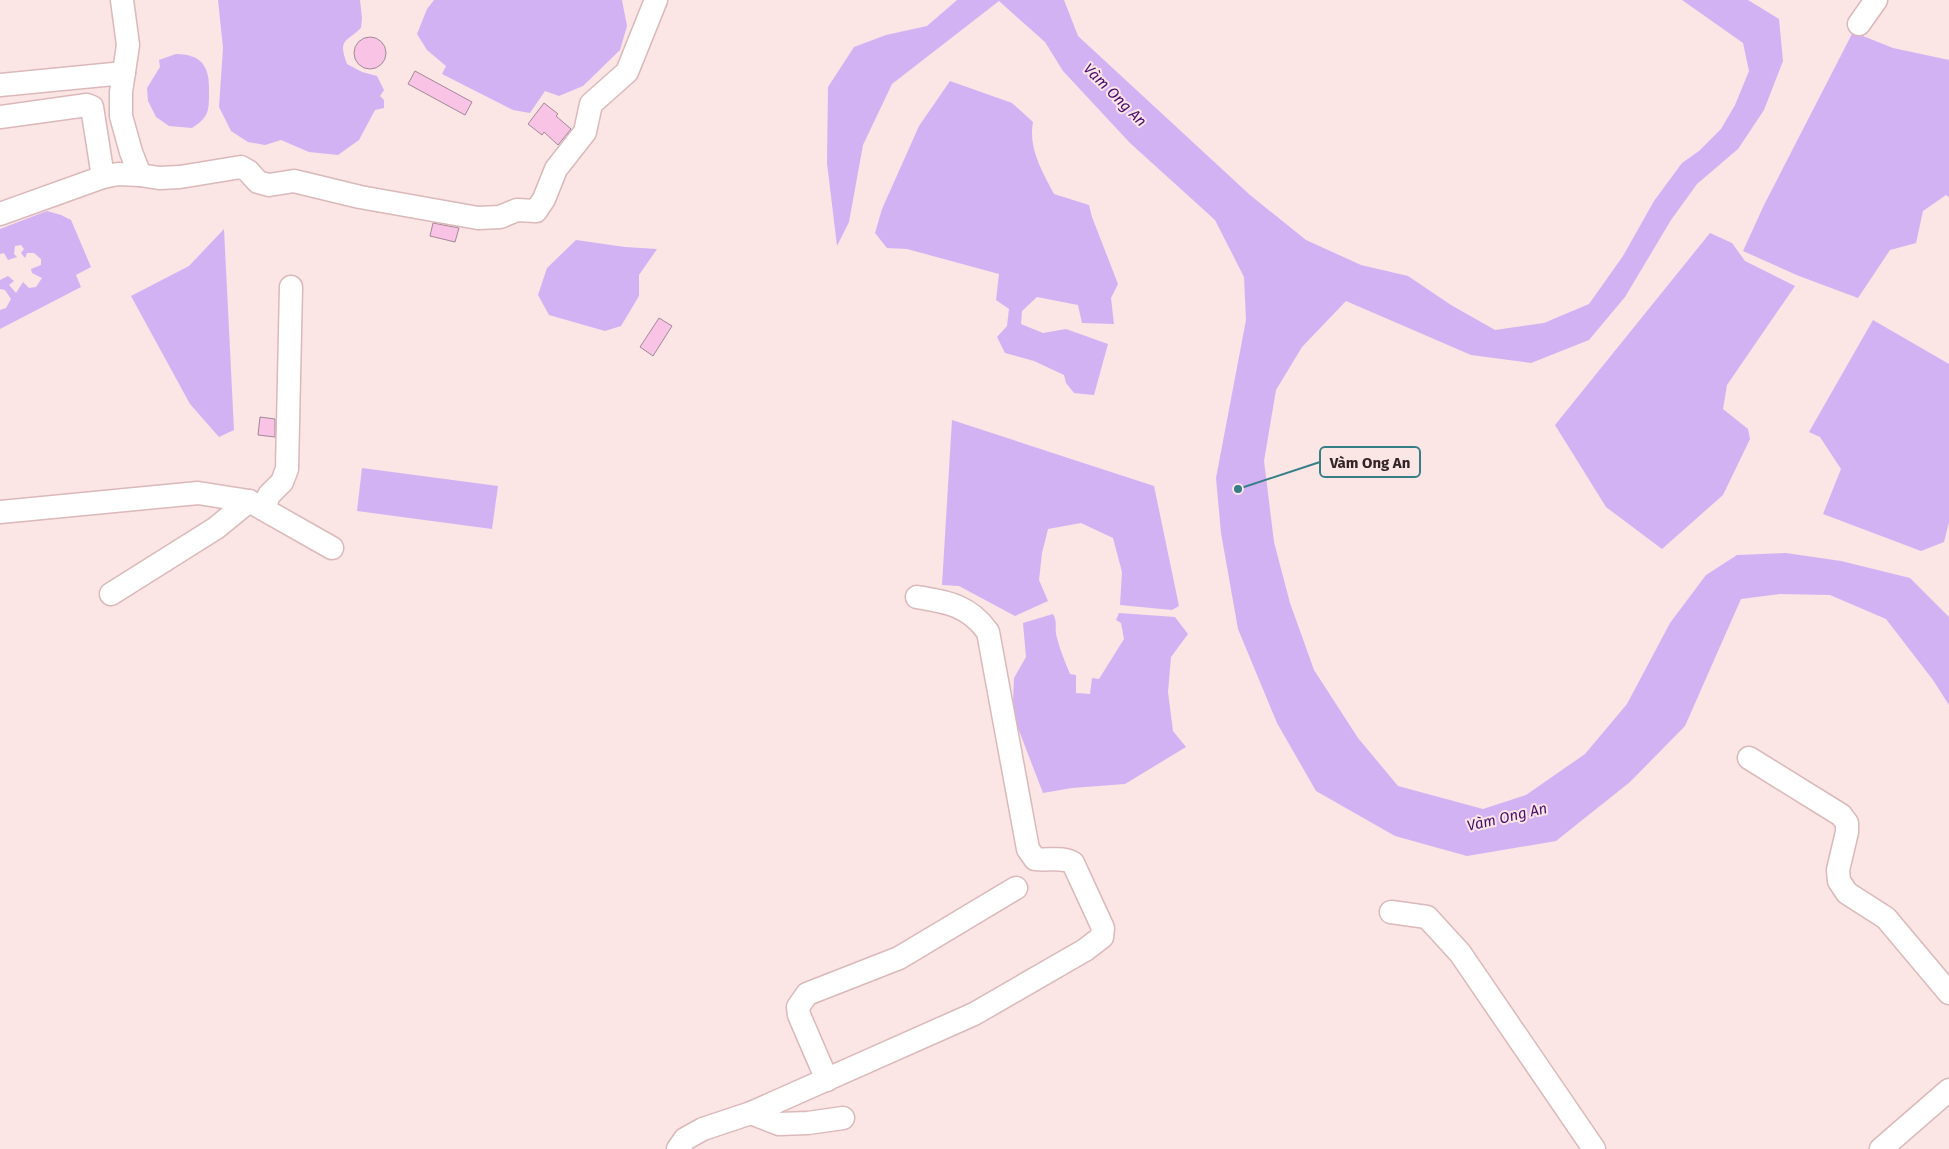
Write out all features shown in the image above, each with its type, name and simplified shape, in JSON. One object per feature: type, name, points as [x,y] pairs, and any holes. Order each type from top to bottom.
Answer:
[{"type":"street","points":[[122,0],[128,44],[120,92],[121,116],[131,152],[140,175]]},
{"type":"street","points":[[0,214],[103,177],[118,174],[160,178],[180,177],[241,167],[248,171],[258,182],[269,185],[294,181],[360,197],[478,218],[500,217],[517,210],[536,211],[544,199],[556,169],[585,132],[591,104],[627,72],[656,0]]},
{"type":"street","points":[[1859,24],[1876,0]]},
{"type":"street","points":[[103,177],[92,107],[87,105],[2,117],[0,85],[124,73]]},
{"type":"street","points":[[111,594],[256,505],[282,482],[286,469],[290,287]]},
{"type":"street","points":[[0,512],[198,493],[256,505],[332,548]]},
{"type":"street","points":[[678,1149],[685,1139],[703,1129],[751,1113],[974,1014],[1084,950],[1102,937],[1104,933],[1073,863],[1066,860],[1047,861],[1035,859],[1028,850],[988,632],[983,625],[969,614],[951,603],[917,597]]},
{"type":"street","points":[[1749,758],[1841,815],[1847,823],[1848,832],[1838,870],[1839,881],[1847,893],[1886,918],[1949,993]]},
{"type":"street","points":[[827,1080],[799,1014],[798,1007],[807,994],[899,958],[1016,888]]},
{"type":"street","points":[[1391,912],[1427,916],[1460,953],[1594,1149]]},
{"type":"street","points":[[1881,1149],[1949,1090]]},
{"type":"street","points":[[751,1113],[778,1124],[808,1123],[844,1118]]},
{"type":"water","points":[[218,0],[360,0],[361,28],[345,42],[343,46],[344,56],[347,64],[362,72],[377,76],[384,90],[380,96],[384,100],[384,108],[375,110],[359,140],[338,155],[309,152],[281,140],[265,145],[248,142],[231,131],[219,107],[223,48]]},
{"type":"water","points":[[434,0],[622,0],[627,26],[620,50],[583,86],[559,96],[545,91],[530,113],[513,110],[442,74],[446,66],[427,50],[417,34],[427,9]]},
{"type":"water","points":[[957,0],[1064,0],[1078,36],[1250,195],[1306,240],[1361,265],[1408,276],[1451,305],[1495,330],[1544,323],[1589,304],[1623,256],[1654,201],[1682,163],[1699,151],[1721,129],[1735,105],[1749,71],[1743,43],[1682,0],[1748,0],[1779,19],[1783,61],[1764,110],[1738,149],[1697,184],[1671,220],[1625,297],[1589,340],[1531,363],[1471,355],[1346,301],[1302,347],[1276,390],[1264,461],[1274,542],[1290,603],[1314,670],[1358,738],[1398,786],[1483,809],[1526,795],[1585,754],[1627,704],[1670,623],[1706,575],[1737,555],[1786,553],[1841,561],[1910,578],[1949,617],[1949,705],[1933,680],[1886,619],[1830,595],[1780,594],[1741,599],[1685,726],[1630,782],[1556,841],[1467,856],[1395,836],[1316,791],[1277,723],[1238,629],[1221,533],[1216,478],[1246,320],[1244,277],[1215,220],[1130,143],[1063,71],[1045,42],[999,1],[892,84],[863,145],[849,222],[837,246],[827,163],[828,87],[854,47],[886,35],[927,26]]},
{"type":"water","points":[[1853,32],[1893,48],[1949,60],[1949,197],[1946,195],[1923,211],[1916,243],[1890,250],[1858,298],[1799,276],[1743,251],[1764,205]]},
{"type":"water","points":[[176,54],[194,57],[204,65],[207,71],[209,101],[207,113],[192,128],[169,126],[156,117],[148,101],[147,88],[160,67],[159,60]]},
{"type":"water","points":[[950,81],[1012,103],[1033,122],[1032,141],[1034,150],[1054,194],[1089,205],[1118,284],[1111,298],[1114,324],[1082,323],[1078,305],[1037,297],[1022,311],[1021,324],[1043,333],[1066,329],[1108,344],[1094,395],[1074,393],[1066,383],[1064,375],[1034,361],[1005,353],[997,337],[1007,326],[1009,309],[996,300],[999,274],[907,249],[887,248],[875,233],[882,209],[919,126]]},
{"type":"water","points":[[47,211],[71,220],[91,267],[76,275],[81,287],[0,329],[0,310],[6,308],[11,299],[5,290],[0,289],[0,280],[8,276],[14,281],[9,285],[16,293],[23,282],[29,288],[36,287],[42,278],[32,273],[31,269],[41,265],[41,259],[34,253],[27,253],[25,258],[21,253],[24,249],[21,245],[15,246],[14,254],[17,257],[8,260],[4,253],[0,254],[0,229]]},
{"type":"water","points":[[224,229],[234,430],[219,437],[190,404],[131,296],[189,266]]},
{"type":"water","points":[[1710,233],[1732,243],[1745,261],[1795,286],[1727,385],[1723,409],[1748,429],[1750,439],[1723,495],[1662,549],[1606,507],[1555,425]]},
{"type":"water","points":[[576,240],[625,247],[657,249],[639,275],[639,296],[621,326],[605,331],[549,315],[538,295],[547,268]]},
{"type":"water","points":[[1873,320],[1949,364],[1949,522],[1944,542],[1921,551],[1823,514],[1841,469],[1820,437],[1809,432]]},
{"type":"water","points":[[952,420],[1154,486],[1179,606],[1172,610],[1120,605],[1122,572],[1113,538],[1081,523],[1048,529],[1042,553],[1039,580],[1048,601],[1015,616],[959,586],[942,585]]},
{"type":"water","points":[[362,468],[498,486],[492,529],[357,511]]},
{"type":"water","points":[[1119,613],[1175,617],[1188,634],[1171,657],[1168,692],[1173,731],[1186,747],[1125,784],[1072,788],[1043,793],[1018,728],[1013,702],[1014,678],[1026,657],[1023,623],[1053,614],[1056,635],[1063,656],[1070,674],[1076,675],[1076,693],[1090,694],[1092,678],[1099,679],[1124,639],[1121,623],[1116,620]]},
{"type":"building","points":[[370,37],[381,42],[386,53],[381,64],[370,69],[359,64],[354,53],[359,42]]},
{"type":"building","points":[[415,71],[472,102],[465,115],[408,84]]},
{"type":"building","points":[[544,103],[558,114],[556,116],[571,129],[558,145],[544,132],[542,135],[528,124]]},
{"type":"building","points":[[433,223],[459,228],[455,242],[430,236]]},
{"type":"building","points":[[659,318],[672,326],[653,356],[640,347]]},
{"type":"building","points":[[260,417],[275,419],[275,437],[258,435]]},
{"type":"place","name":"Vàm Ong An","points":[[1238,489]]}]
